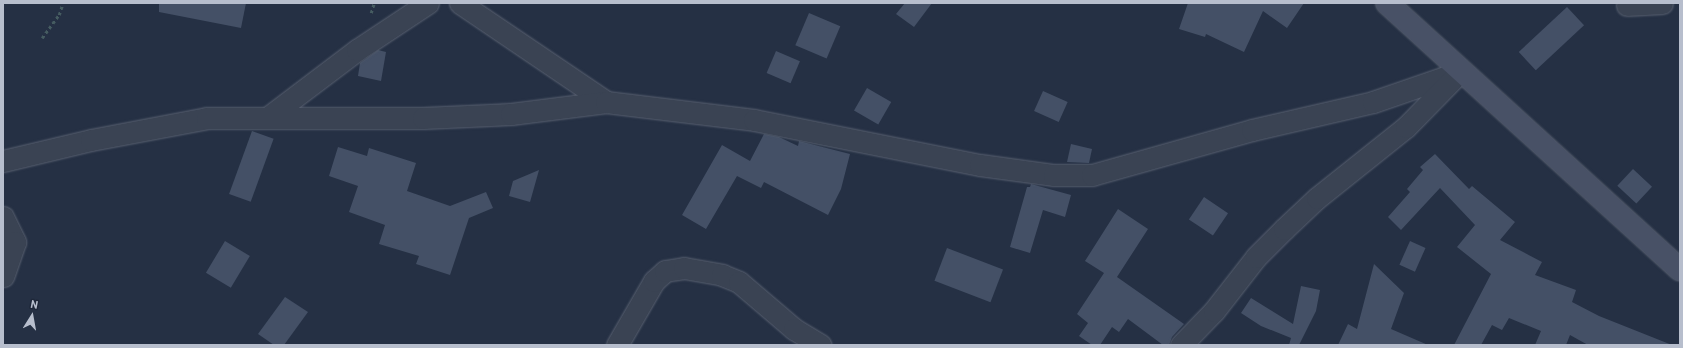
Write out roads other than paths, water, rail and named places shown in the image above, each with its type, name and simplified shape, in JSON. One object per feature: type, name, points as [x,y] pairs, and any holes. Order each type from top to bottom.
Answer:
[{"type":"main road","points":[[1387,3],[1460,72],[1680,270]]},
{"type":"street","points":[[267,118],[357,50],[428,3]]},
{"type":"street","points":[[460,3],[606,102]]},
{"type":"street","points":[[1627,5],[1662,3]]},
{"type":"street","points":[[3,161],[91,140],[207,118],[438,117],[511,114],[606,102],[754,120],[980,165],[1054,175],[1092,175],[1252,130],[1372,102],[1460,72]]},
{"type":"street","points":[[1181,345],[1214,311],[1256,257],[1284,229],[1317,198],[1406,127],[1460,72]]},
{"type":"street","points":[[3,217],[15,242],[3,276]]},
{"type":"street","points":[[616,345],[654,281],[665,271],[684,268],[722,275],[739,282],[794,329],[821,345]]}]
